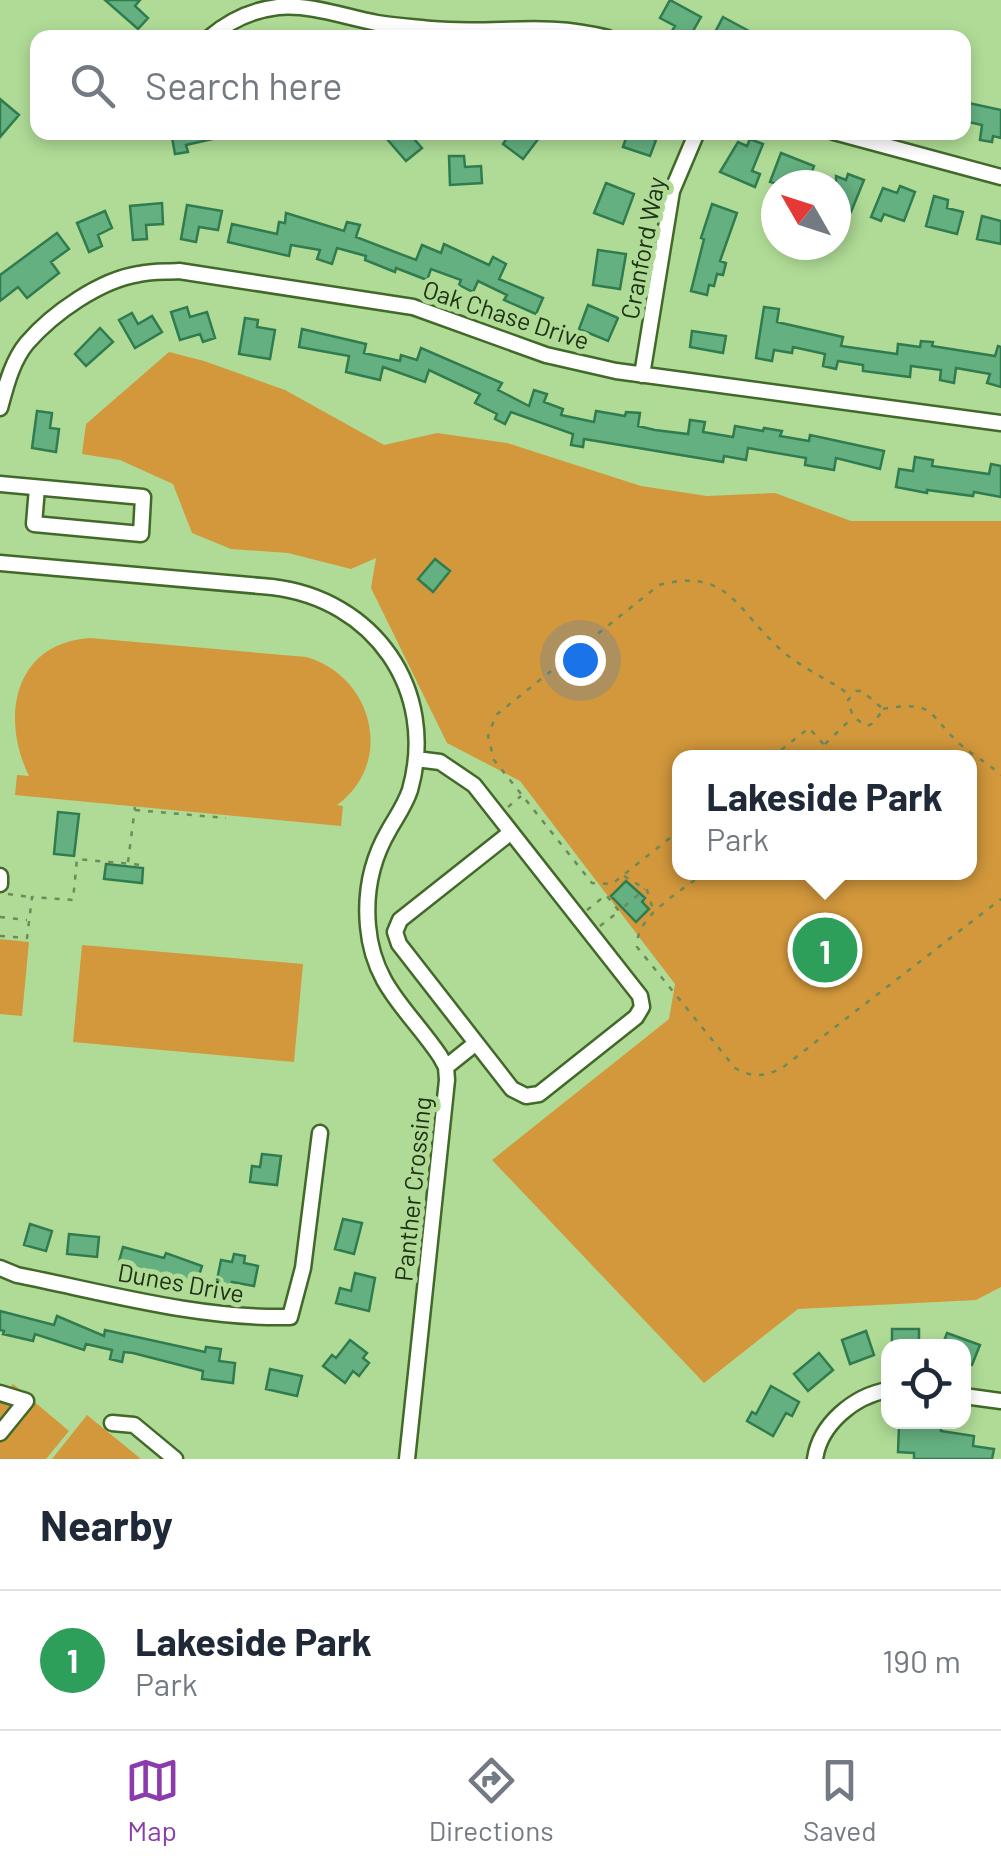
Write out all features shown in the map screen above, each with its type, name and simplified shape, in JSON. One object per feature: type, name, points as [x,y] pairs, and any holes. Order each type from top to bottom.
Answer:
[{"type":"street","points":[[221,30],[247,12],[281,7],[314,8],[380,24],[439,30]]},
{"type":"street","points":[[506,30],[533,26],[580,30]]},
{"type":"street","name":"Cranford Way","points":[[642,375],[672,190],[693,140]]},
{"type":"street","points":[[864,140],[1001,177]]},
{"type":"street","name":"Oak Chase Drive","points":[[0,408],[8,376],[26,344],[56,318],[119,279],[179,272],[412,307],[546,355],[642,375],[1001,423]]},
{"type":"street","points":[[0,484],[143,497],[141,534],[34,524],[37,488]]},
{"type":"street","name":"Panther Crossing","points":[[0,563],[288,589],[340,607],[378,639],[403,677],[415,718],[416,759],[408,796],[388,830],[370,877],[368,930],[373,957],[390,992],[446,1067],[407,1459]]},
{"type":"street","points":[[416,759],[440,762],[474,785],[640,996],[642,1008],[636,1018],[539,1094],[526,1096],[512,1089],[399,944],[395,932],[400,920],[510,833]]},
{"type":"street","points":[[0,876],[0,884]]},
{"type":"street","points":[[446,1067],[476,1043]]},
{"type":"street","name":"Dunes Drive","points":[[0,1268],[17,1276],[207,1312],[243,1318],[290,1317],[303,1268],[320,1133]]},
{"type":"street","points":[[815,1459],[817,1446],[833,1421],[858,1400],[881,1392]]},
{"type":"street","points":[[0,1393],[26,1400],[0,1433]]},
{"type":"street","points":[[971,1397],[1001,1401]]},
{"type":"street","points":[[112,1422],[134,1424],[175,1459]]},
{"type":"path","points":[[672,836],[612,884],[592,882],[494,760],[488,736],[496,715],[659,585],[685,578],[712,584],[730,594],[777,647],[850,696]]},
{"type":"path","points":[[850,696],[862,690],[883,709]]},
{"type":"path","points":[[850,696],[848,706],[853,717],[867,726],[878,719],[883,709]]},
{"type":"path","points":[[883,709],[908,704],[930,710],[968,750]]},
{"type":"path","points":[[824,745],[853,717]]},
{"type":"path","points":[[781,750],[809,728],[829,750]]},
{"type":"path","points":[[977,756],[1001,774]]},
{"type":"path","points":[[505,809],[522,796]]},
{"type":"path","points":[[128,864],[135,808],[226,818]]},
{"type":"path","points":[[0,892],[73,900],[77,860],[142,865]]},
{"type":"path","points":[[624,875],[645,889],[654,913]]},
{"type":"path","points":[[695,880],[641,928],[638,948],[735,1068],[747,1075],[765,1076],[782,1068],[1001,900]]},
{"type":"path","points":[[599,928],[645,889]]},
{"type":"path","points":[[586,911],[606,895],[619,911]]},
{"type":"path","points":[[0,936],[27,938],[32,897]]},
{"type":"path","points":[[0,917],[29,920]]},
{"type":"shaded area","points":[[169,352],[285,390],[384,445],[437,433],[507,443],[641,486],[707,496],[775,493],[851,521],[1001,521],[1001,1287],[976,1300],[798,1309],[704,1383],[492,1160],[669,1019],[675,984],[520,781],[447,743],[371,588],[376,558],[351,569],[288,553],[231,549],[192,533],[173,484],[120,460],[82,454],[86,424]]},
{"type":"shaded area","points":[[90,638],[306,657],[329,667],[360,700],[371,744],[355,787],[337,805],[343,806],[341,826],[15,795],[17,775],[29,776],[16,730],[20,687],[44,653],[64,643]]},
{"type":"shaded area","points":[[0,939],[29,942],[22,1016],[0,1014]]},
{"type":"shaded area","points":[[82,945],[303,964],[294,1062],[73,1042]]},
{"type":"shaded area","points":[[13,1384],[69,1431],[46,1459],[0,1459],[0,1400]]},
{"type":"shaded area","points":[[87,1415],[141,1459],[52,1459]]},
{"type":"building","points":[[105,0],[140,0],[135,6],[148,18],[138,29]]},
{"type":"building","points":[[670,0],[701,17],[694,30],[673,30],[675,26],[660,18]]},
{"type":"building","points":[[723,17],[747,30],[716,30]]},
{"type":"building","points":[[0,99],[19,115],[0,137]]},
{"type":"building","points":[[971,104],[1001,110],[1001,138],[993,136],[992,142],[980,140],[982,125],[971,123]]},
{"type":"building","points":[[172,140],[208,140],[186,145],[188,152],[175,154]]},
{"type":"building","points":[[388,140],[415,140],[422,148],[406,161]]},
{"type":"building","points":[[506,140],[537,140],[523,159],[503,144]]},
{"type":"building","points":[[625,140],[656,140],[650,156],[623,147]]},
{"type":"building","points":[[750,140],[763,144],[752,171],[760,174],[755,187],[720,172],[738,142],[747,146]]},
{"type":"building","points":[[781,153],[814,166],[813,170],[775,170]]},
{"type":"building","points":[[449,156],[464,156],[465,167],[481,166],[482,183],[450,185]]},
{"type":"building","points":[[851,175],[864,180],[851,212]]},
{"type":"building","points":[[606,183],[634,194],[623,224],[594,213]]},
{"type":"building","points":[[900,186],[915,192],[904,221],[884,214],[881,221],[871,217],[883,188],[897,193]]},
{"type":"building","points":[[934,196],[948,200],[947,208],[963,212],[957,234],[926,226]]},
{"type":"building","points":[[162,203],[163,224],[146,225],[147,239],[133,240],[130,206]]},
{"type":"building","points":[[712,204],[737,213],[720,261],[726,263],[723,275],[717,274],[707,295],[691,291]]},
{"type":"building","points":[[187,205],[222,211],[218,230],[199,227],[196,242],[181,239]]},
{"type":"building","points":[[105,211],[112,228],[98,235],[102,246],[89,252],[77,223]]},
{"type":"building","points":[[286,213],[344,231],[347,222],[360,225],[356,237],[416,260],[422,245],[441,253],[444,244],[489,265],[493,257],[506,264],[499,279],[543,298],[536,314],[504,300],[507,295],[478,281],[473,292],[459,285],[461,280],[431,269],[427,280],[396,268],[395,272],[365,260],[366,256],[337,248],[332,264],[317,259],[320,250],[291,245],[289,256],[228,242],[232,224],[277,234],[279,222],[285,223]]},
{"type":"building","points":[[982,216],[1001,221],[1001,244],[977,239]]},
{"type":"building","points":[[57,233],[69,249],[51,262],[59,273],[27,298],[18,287],[0,301],[0,275]]},
{"type":"building","points":[[598,250],[626,254],[620,289],[593,285]]},
{"type":"building","points":[[588,305],[618,318],[608,341],[579,329]]},
{"type":"building","points":[[187,307],[190,317],[207,312],[215,338],[203,342],[200,334],[180,340],[171,312]]},
{"type":"building","points":[[764,307],[779,309],[777,322],[843,337],[841,346],[897,354],[898,344],[920,347],[921,341],[995,356],[998,346],[1001,347],[1001,387],[987,383],[990,374],[956,368],[954,383],[940,380],[941,370],[911,366],[910,377],[863,371],[863,365],[838,361],[836,369],[823,366],[825,354],[793,347],[792,353],[774,350],[772,361],[756,358]]},
{"type":"building","points":[[132,313],[138,324],[152,316],[162,332],[135,348],[119,320]]},
{"type":"building","points":[[245,318],[258,320],[257,327],[275,330],[270,359],[239,354]]},
{"type":"building","points":[[100,328],[113,342],[86,366],[75,354]]},
{"type":"building","points":[[302,329],[366,344],[364,353],[400,361],[401,355],[417,360],[421,348],[502,383],[498,390],[529,406],[534,390],[547,394],[544,402],[563,409],[561,415],[594,422],[596,411],[625,416],[626,412],[640,413],[638,426],[688,434],[690,420],[705,422],[703,432],[733,437],[735,426],[782,431],[780,436],[809,441],[810,435],[884,451],[880,469],[836,458],[834,470],[805,465],[806,458],[748,448],[746,460],[724,456],[723,462],[584,439],[583,447],[571,445],[573,434],[511,412],[505,424],[495,419],[497,414],[475,403],[480,394],[429,370],[425,382],[383,367],[380,380],[346,372],[349,356],[299,347]]},
{"type":"building","points":[[692,331],[726,336],[723,353],[690,347]]},
{"type":"building","points":[[37,411],[52,413],[50,428],[59,429],[56,452],[32,448]]},
{"type":"building","points":[[915,457],[933,460],[932,466],[989,474],[991,464],[1001,466],[1001,497],[974,492],[973,496],[927,493],[896,487],[899,469],[913,471]]},
{"type":"building","points":[[435,559],[450,571],[433,592],[418,579]]},
{"type":"building","points":[[58,812],[79,814],[74,856],[54,854]]},
{"type":"building","points":[[106,864],[143,868],[142,883],[104,879]]},
{"type":"building","points":[[626,881],[645,898],[642,902],[649,909],[636,922],[611,896]]},
{"type":"building","points":[[262,1154],[281,1156],[277,1185],[250,1182],[252,1166],[260,1167]]},
{"type":"building","points":[[343,1219],[362,1223],[354,1254],[335,1249]]},
{"type":"building","points":[[30,1224],[52,1231],[46,1251],[24,1245]]},
{"type":"building","points":[[69,1234],[99,1237],[97,1257],[67,1254]]},
{"type":"building","points":[[123,1247],[164,1258],[166,1253],[202,1266],[196,1285],[118,1265]]},
{"type":"building","points":[[234,1254],[245,1256],[244,1263],[258,1266],[254,1286],[232,1282],[231,1288],[216,1285],[221,1260],[232,1262]]},
{"type":"building","points":[[355,1273],[375,1278],[369,1311],[336,1303],[340,1288],[351,1291]]},
{"type":"building","points":[[0,1311],[54,1325],[57,1316],[104,1336],[105,1330],[205,1352],[206,1347],[221,1349],[219,1361],[235,1363],[233,1383],[202,1379],[203,1371],[133,1353],[124,1352],[122,1362],[110,1359],[112,1350],[86,1344],[84,1350],[35,1334],[33,1341],[3,1334]]},
{"type":"building","points":[[892,1329],[919,1329],[919,1339],[892,1339]]},
{"type":"building","points":[[866,1331],[874,1355],[850,1364],[842,1340]]},
{"type":"building","points":[[350,1340],[367,1353],[363,1358],[369,1363],[359,1376],[353,1371],[345,1383],[323,1366],[332,1355],[336,1358]]},
{"type":"building","points":[[971,1342],[980,1345],[971,1365]]},
{"type":"building","points":[[819,1353],[833,1370],[808,1391],[794,1374]]},
{"type":"building","points":[[270,1369],[302,1376],[297,1396],[266,1389]]},
{"type":"building","points":[[771,1386],[799,1402],[792,1416],[786,1413],[773,1436],[747,1421],[752,1412],[756,1414]]},
{"type":"building","points":[[899,1429],[941,1429],[974,1436],[973,1446],[994,1449],[992,1459],[914,1459],[914,1453],[898,1452]]},
{"type":"place","name":"Lakeside Park","points":[[825,950]]}]
